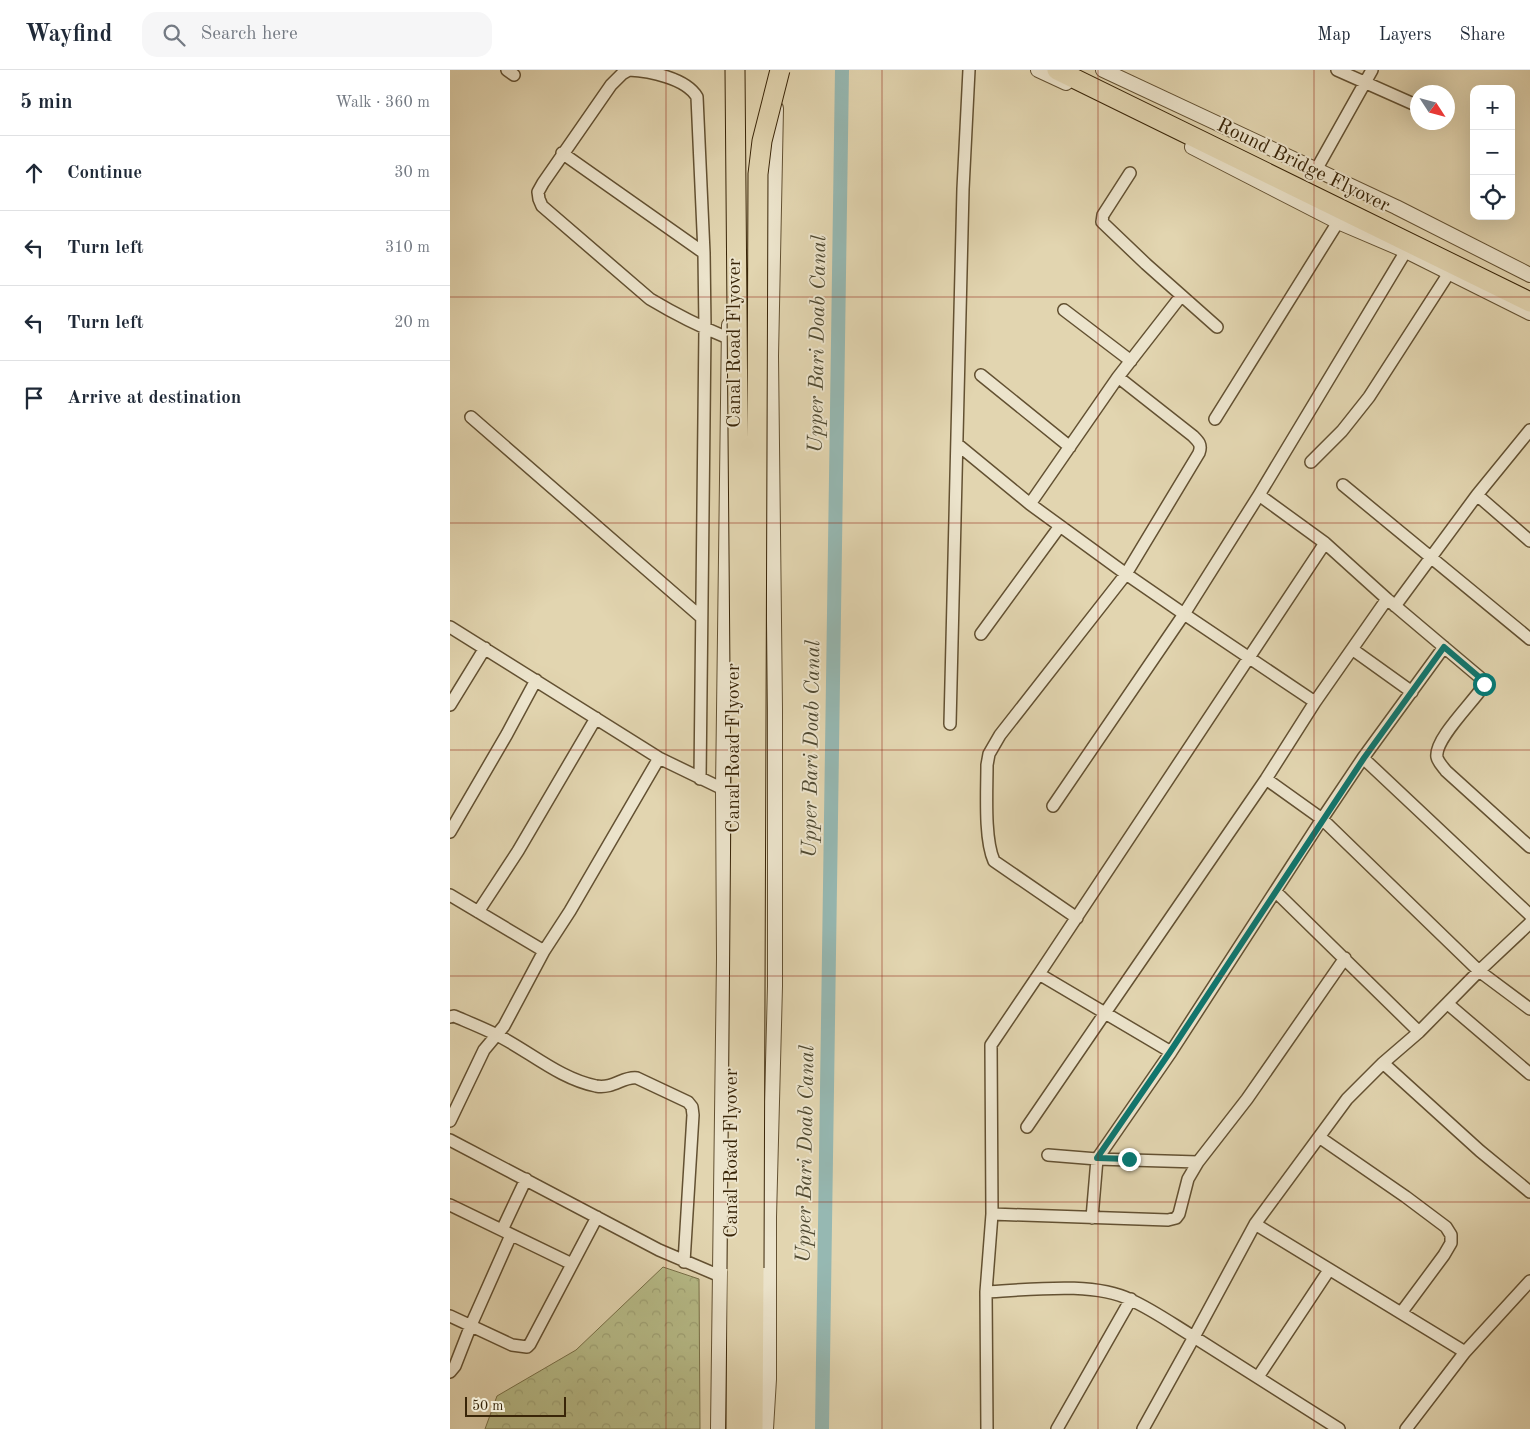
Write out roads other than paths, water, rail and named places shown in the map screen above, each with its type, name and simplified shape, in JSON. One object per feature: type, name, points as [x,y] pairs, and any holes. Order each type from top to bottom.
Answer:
[{"type":"main road","name":"Canal Road Flyover","points":[[735,70],[746,1268],[753,1429]]},
{"type":"main road","name":"Canal Road Flyover","points":[[736,1429],[746,1268],[758,174],[762,141],[779,70]]},
{"type":"main road","name":"Round Bridge Flyover","points":[[1056,70],[1530,302]]},
{"type":"main road","name":"Round Bridge Flyover","points":[[1086,70],[1530,292]]},
{"type":"street","points":[[700,779],[705,328],[704,253],[697,97],[694,90],[671,78],[628,70],[611,85],[562,153],[542,183],[538,192],[538,199],[542,206],[650,299],[705,328],[728,338]]},
{"type":"street","points":[[718,1429],[724,958],[723,789],[728,338],[740,70]]},
{"type":"street","points":[[766,1429],[769,1379],[770,1208],[775,986],[775,709],[771,356],[776,115],[779,70]]},
{"type":"street","points":[[950,724],[963,189],[969,70]]},
{"type":"street","points":[[1038,70],[1118,108],[1338,222],[1449,272],[1530,313]]},
{"type":"street","points":[[1103,70],[1396,207],[1530,275]]},
{"type":"street","points":[[1337,70],[1410,103]]},
{"type":"street","points":[[1316,170],[1372,70]]},
{"type":"street","points":[[562,153],[704,253]]},
{"type":"street","points":[[1130,173],[1103,215],[1102,222],[1217,327]]},
{"type":"street","points":[[1215,419],[1338,222]]},
{"type":"street","points":[[1054,806],[1184,614],[1259,495],[1406,252]]},
{"type":"street","points":[[1311,462],[1342,431],[1369,397],[1449,272]]},
{"type":"street","points":[[1030,504],[1118,378],[1181,296]]},
{"type":"street","points":[[1064,310],[1131,361]]},
{"type":"street","points":[[981,375],[1070,447]]},
{"type":"street","points":[[1077,918],[994,861],[991,854],[990,841],[987,765],[1000,735],[1126,574],[1200,453],[1200,443],[1193,436],[1118,378]]},
{"type":"street","points":[[471,417],[701,616]]},
{"type":"street","points":[[1027,1128],[1266,779],[1315,702],[1352,649],[1431,556],[1477,495],[1530,430]]},
{"type":"street","points":[[957,444],[1030,504],[1126,574],[1315,702]]},
{"type":"street","points":[[1343,485],[1530,639]]},
{"type":"street","points":[[1259,495],[1325,542],[1391,602],[1478,676],[1484,684],[1480,692],[1448,730],[1437,751],[1437,758],[1446,771],[1530,847]]},
{"type":"street","points":[[1477,495],[1530,541]]},
{"type":"street","points":[[981,634],[1060,526]]},
{"type":"street","points":[[987,1429],[986,1292],[992,1214],[991,1045],[1325,542]]},
{"type":"street","points":[[450,627],[659,758],[723,789]]},
{"type":"street","points":[[1092,1218],[1097,1158],[1170,1052],[1322,819],[1444,647]]},
{"type":"street","points":[[450,705],[485,648]]},
{"type":"street","points":[[1352,649],[1412,692]]},
{"type":"street","points":[[450,832],[503,742],[536,680]]},
{"type":"street","points":[[478,912],[518,851],[596,718]]},
{"type":"street","points":[[450,1121],[484,1050],[504,1026],[544,951],[570,911],[659,758]]},
{"type":"street","points":[[1364,758],[1530,915]]},
{"type":"street","points":[[1266,779],[1322,819],[1479,971],[1530,1009]]},
{"type":"street","points":[[1276,892],[1420,1032]]},
{"type":"street","points":[[450,895],[544,951]]},
{"type":"street","points":[[1143,1429],[1255,1224],[1347,1100],[1384,1063],[1420,1032],[1479,971],[1530,923]]},
{"type":"street","points":[[992,1214],[1171,1220],[1178,1214],[1186,1186],[1198,1162],[1247,1100],[1345,958]]},
{"type":"street","points":[[1039,974],[1170,1052]]},
{"type":"street","points":[[1448,1004],[1530,1074]]},
{"type":"street","points":[[450,1018],[454,1016],[497,1034],[586,1084],[608,1087],[628,1079],[637,1078],[688,1102],[692,1107],[693,1115],[684,1262]]},
{"type":"street","points":[[1384,1063],[1480,1151],[1530,1192]]},
{"type":"street","points":[[1319,1137],[1406,1196],[1446,1227],[1451,1235],[1451,1243],[1444,1255],[1401,1313]]},
{"type":"street","points":[[450,1140],[684,1262],[720,1276]]},
{"type":"street","points":[[1048,1155],[1198,1162]]},
{"type":"street","points":[[450,1372],[455,1366],[471,1326],[526,1179]]},
{"type":"street","points":[[451,1208],[572,1264]]},
{"type":"street","points":[[450,1316],[512,1345],[526,1347],[530,1344],[597,1217]]},
{"type":"street","points":[[1255,1224],[1464,1352]]},
{"type":"street","points":[[1258,1377],[1330,1270]]},
{"type":"street","points":[[1406,1429],[1464,1352],[1530,1282]]},
{"type":"street","points":[[986,1292],[1085,1288],[1104,1291],[1130,1299],[1194,1337],[1339,1429]]},
{"type":"street","points":[[1057,1429],[1130,1299]]},
{"type":"waterway","name":"Upper Bari Doab Canal","points":[[822,1429],[842,70]]}]
